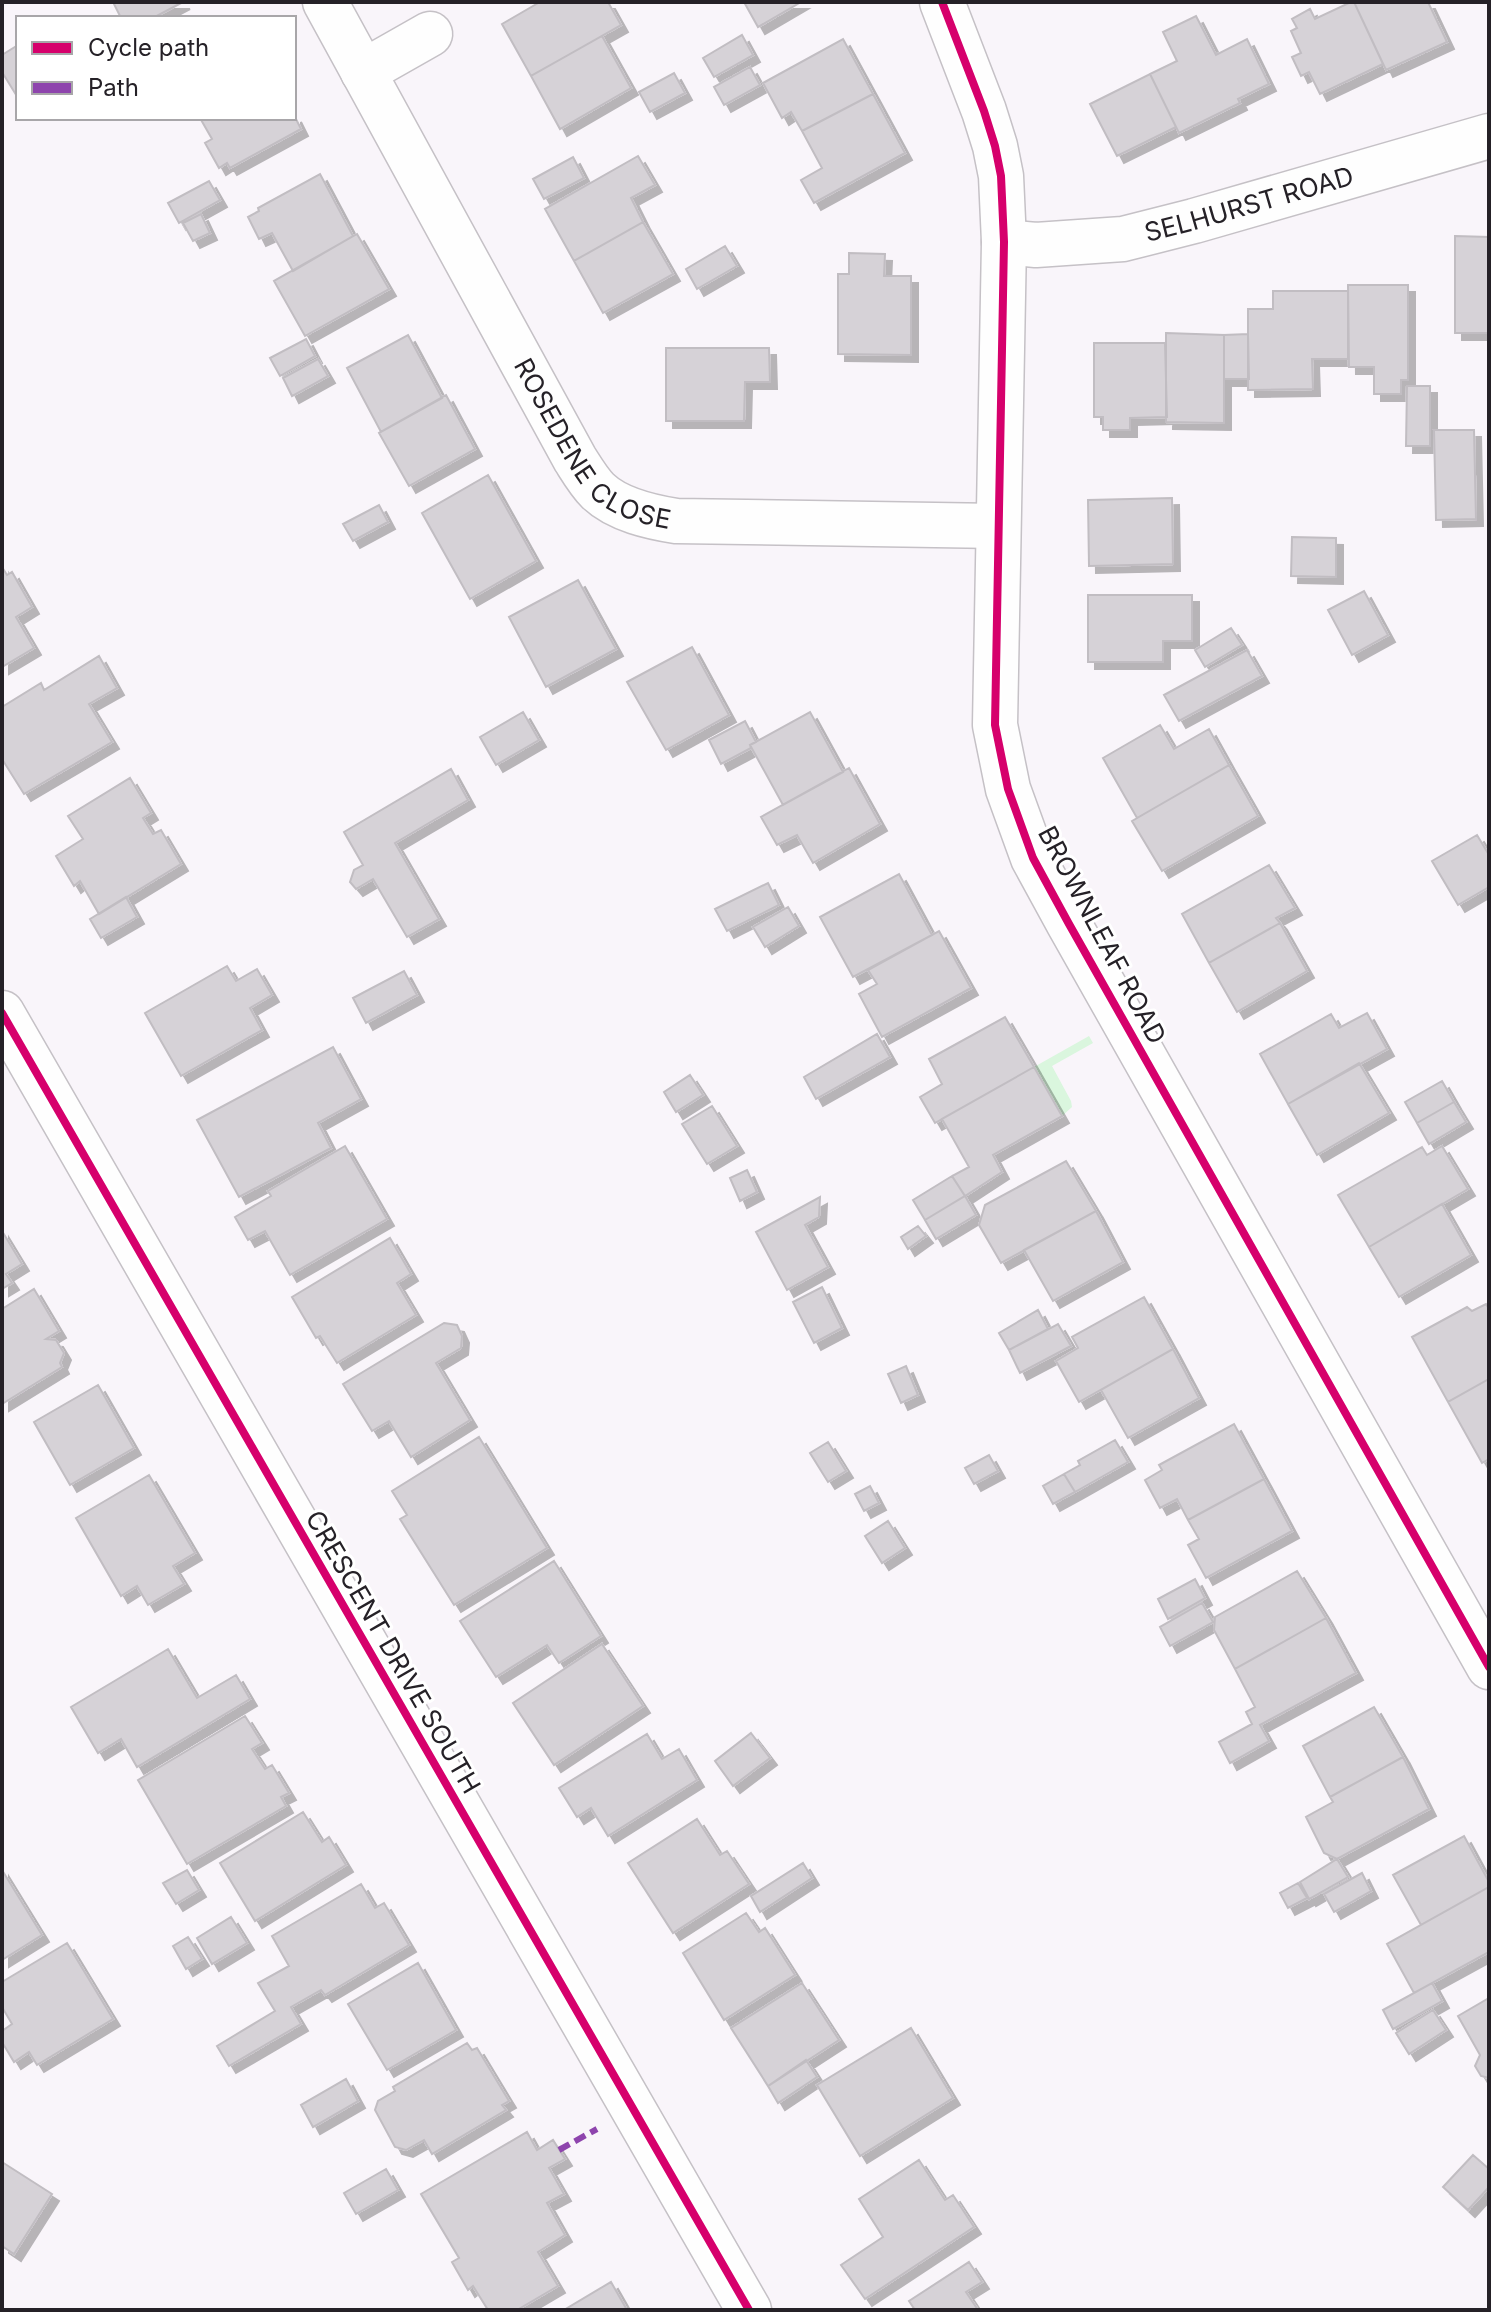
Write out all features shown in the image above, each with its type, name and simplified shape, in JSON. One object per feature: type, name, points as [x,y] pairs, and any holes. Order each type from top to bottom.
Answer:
[{"type":"street","name":"ROSEDENE CLOSE","points":[[325,2],[575,459],[599,492],[635,511],[676,521],[998,526]]},
{"type":"street","name":"BROWNLEAF ROAD","points":[[942,2],[984,111],[1001,176],[1004,242],[995,725],[1008,789],[1033,858],[1489,1667]]},
{"type":"street","points":[[363,72],[430,34]]},
{"type":"street","name":"SELHURST ROAD","points":[[1004,242],[1036,245],[1123,239],[1489,136]]},
{"type":"street","name":"CRESCENT DRIVE SOUTH","points":[[2,1013],[749,2310]]},
{"type":"green space","points":[[1089,1036],[1093,1043],[1052,1066],[1071,1101],[1072,1107],[1062,1116],[1034,1067]]},
{"type":"building","points":[[113,2],[183,2],[157,16],[120,16]]},
{"type":"building","points":[[540,2],[608,2],[621,25],[531,76],[502,24]]},
{"type":"building","points":[[744,2],[801,2],[758,27]]},
{"type":"building","points":[[1354,2],[1383,64],[1320,94],[1309,72],[1301,76],[1292,57],[1301,53],[1291,31],[1297,28],[1292,19],[1310,9],[1315,19]]},
{"type":"building","points":[[1354,2],[1428,2],[1447,42],[1386,70]]},
{"type":"building","points":[[1196,16],[1216,55],[1247,39],[1269,84],[1238,99],[1240,103],[1179,133],[1150,74],[1177,61],[1163,32]]},
{"type":"building","points":[[742,35],[753,55],[714,77],[703,58]]},
{"type":"building","points":[[602,36],[631,88],[560,129],[531,76]]},
{"type":"building","points":[[843,39],[873,94],[802,131],[791,112],[782,118],[763,83]]},
{"type":"building","points":[[16,46],[16,95],[2,72],[2,55]]},
{"type":"building","points":[[750,67],[760,85],[724,105],[714,87]]},
{"type":"building","points":[[674,73],[685,93],[650,112],[639,92]]},
{"type":"building","points":[[1150,74],[1176,127],[1117,156],[1090,104]]},
{"type":"building","points":[[873,94],[905,153],[814,203],[801,180],[822,168],[802,131]]},
{"type":"building","points":[[296,119],[301,129],[230,168],[227,163],[219,168],[205,143],[212,139],[201,120]]},
{"type":"building","points":[[638,156],[655,185],[631,198],[643,222],[574,261],[545,209]]},
{"type":"building","points":[[573,157],[584,178],[544,199],[533,179]]},
{"type":"building","points":[[320,174],[353,236],[293,271],[272,233],[259,239],[248,217],[259,211],[258,208]]},
{"type":"building","points":[[209,181],[220,200],[179,223],[168,203]]},
{"type":"building","points":[[201,214],[210,233],[193,241],[183,223]]},
{"type":"building","points":[[643,222],[673,274],[603,313],[574,261]]},
{"type":"building","points":[[357,234],[389,289],[305,336],[274,281]]},
{"type":"building","points":[[1455,236],[1489,237],[1489,333],[1455,333]]},
{"type":"building","points":[[725,246],[737,266],[697,289],[686,269]]},
{"type":"building","points":[[849,253],[885,254],[884,276],[911,276],[911,355],[838,354],[838,274],[849,274]]},
{"type":"building","points":[[1348,285],[1408,285],[1408,380],[1401,380],[1401,394],[1374,394],[1374,367],[1349,367]]},
{"type":"building","points":[[1273,291],[1348,291],[1348,359],[1312,359],[1313,389],[1248,390],[1248,309],[1273,309]]},
{"type":"building","points":[[1166,333],[1224,335],[1224,423],[1166,422]]},
{"type":"building","points":[[1248,334],[1249,379],[1224,379],[1224,335]]},
{"type":"building","points":[[408,335],[442,398],[381,432],[347,368]]},
{"type":"building","points":[[306,339],[315,356],[280,376],[270,358]]},
{"type":"building","points":[[1094,343],[1165,343],[1167,417],[1130,418],[1130,430],[1103,430],[1103,417],[1094,417]]},
{"type":"building","points":[[666,348],[769,348],[770,382],[745,382],[744,421],[666,421]]},
{"type":"building","points":[[318,359],[328,376],[292,396],[283,378]]},
{"type":"building","points":[[1407,386],[1430,386],[1430,446],[1406,446]]},
{"type":"building","points":[[446,395],[475,449],[409,486],[379,433]]},
{"type":"building","points":[[1434,430],[1474,430],[1476,519],[1436,520]]},
{"type":"building","points":[[488,475],[536,561],[470,599],[422,513]]},
{"type":"building","points":[[1172,498],[1173,564],[1089,566],[1088,500]]},
{"type":"building","points":[[379,505],[388,522],[353,541],[343,524]]},
{"type":"building","points":[[1292,537],[1336,538],[1336,577],[1291,576]]},
{"type":"building","points":[[2,567],[7,575],[12,572],[32,607],[16,617],[34,648],[2,667]]},
{"type":"building","points":[[578,580],[616,649],[546,687],[509,617]]},
{"type":"building","points":[[1364,591],[1388,635],[1352,655],[1328,610]]},
{"type":"building","points":[[1088,595],[1192,595],[1192,641],[1163,641],[1163,662],[1088,662]]},
{"type":"building","points":[[1231,628],[1242,645],[1205,667],[1195,650]]},
{"type":"building","points":[[692,647],[729,715],[666,750],[627,682]]},
{"type":"building","points":[[1247,650],[1262,676],[1179,721],[1164,695]]},
{"type":"building","points":[[99,656],[117,688],[89,704],[112,742],[24,794],[2,759],[2,707],[41,683],[44,690]]},
{"type":"building","points":[[523,712],[539,740],[496,765],[480,737]]},
{"type":"building","points":[[810,712],[843,772],[783,805],[750,745]]},
{"type":"building","points":[[745,721],[756,742],[750,745],[751,748],[721,764],[709,740]]},
{"type":"building","points":[[1160,725],[1174,749],[1209,729],[1229,765],[1137,818],[1103,758]]},
{"type":"building","points":[[1229,765],[1258,816],[1162,871],[1132,821]]},
{"type":"building","points":[[849,768],[880,824],[813,863],[797,835],[777,845],[761,817]]},
{"type":"building","points":[[451,769],[468,800],[395,843],[439,919],[407,937],[373,879],[356,889],[350,882],[354,870],[363,865],[344,832]]},
{"type":"building","points":[[130,778],[151,813],[143,818],[153,834],[161,830],[181,864],[99,914],[80,881],[74,886],[56,856],[83,839],[68,816]]},
{"type":"building","points":[[1477,835],[1489,855],[1489,887],[1458,905],[1432,861]]},
{"type":"building","points":[[1269,865],[1295,908],[1276,918],[1280,923],[1209,963],[1182,914]]},
{"type":"building","points":[[899,874],[932,935],[853,977],[820,917]]},
{"type":"building","points":[[768,883],[779,905],[727,931],[715,909]]},
{"type":"building","points":[[126,897],[137,917],[101,938],[90,919]]},
{"type":"building","points":[[788,907],[799,926],[765,947],[753,927]]},
{"type":"building","points":[[1280,923],[1307,971],[1237,1012],[1209,963]]},
{"type":"building","points":[[939,931],[971,988],[882,1037],[859,994],[877,984],[868,970]]},
{"type":"building","points":[[227,966],[236,981],[257,969],[272,995],[250,1008],[262,1030],[181,1076],[145,1013]]},
{"type":"building","points":[[404,971],[417,995],[366,1023],[353,998]]},
{"type":"building","points":[[1367,1013],[1387,1049],[1288,1104],[1260,1054],[1331,1014],[1339,1028]]},
{"type":"building","points":[[1005,1017],[1034,1067],[935,1123],[920,1097],[942,1084],[929,1059]]},
{"type":"building","points":[[877,1034],[890,1057],[816,1099],[804,1077]]},
{"type":"building","points":[[333,1047],[361,1099],[318,1123],[331,1148],[239,1197],[197,1120]]},
{"type":"building","points":[[1359,1063],[1389,1113],[1317,1155],[1288,1104]]},
{"type":"building","points":[[1034,1067],[1062,1116],[993,1155],[1002,1172],[965,1196],[952,1176],[969,1167],[942,1119]]},
{"type":"building","points":[[690,1075],[703,1095],[676,1112],[664,1092]]},
{"type":"building","points":[[1442,1081],[1454,1102],[1417,1123],[1405,1102]]},
{"type":"building","points":[[1454,1102],[1466,1122],[1429,1144],[1417,1123]]},
{"type":"building","points":[[712,1106],[737,1146],[707,1164],[682,1124]]},
{"type":"building","points":[[345,1146],[387,1219],[290,1275],[265,1231],[248,1240],[235,1217],[271,1196],[268,1191]]},
{"type":"building","points":[[1442,1146],[1468,1189],[1369,1247],[1338,1195],[1422,1147],[1427,1155]]},
{"type":"building","points":[[1066,1161],[1096,1211],[1001,1263],[979,1225],[985,1205]]},
{"type":"building","points":[[747,1170],[757,1192],[740,1201],[730,1178]]},
{"type":"building","points":[[952,1176],[965,1196],[925,1220],[913,1200]]},
{"type":"building","points":[[965,1196],[976,1215],[936,1239],[925,1220]]},
{"type":"building","points":[[820,1197],[819,1217],[805,1225],[828,1267],[787,1290],[756,1232]]},
{"type":"building","points":[[1442,1204],[1471,1255],[1399,1297],[1369,1247]]},
{"type":"building","points":[[1096,1211],[1123,1262],[1053,1301],[1024,1250]]},
{"type":"building","points":[[918,1226],[926,1236],[908,1249],[901,1237]]},
{"type":"building","points":[[2,1231],[22,1264],[6,1274],[12,1283],[2,1289]]},
{"type":"building","points":[[390,1238],[411,1274],[397,1283],[416,1315],[337,1363],[320,1336],[316,1338],[292,1297]]},
{"type":"building","points":[[822,1287],[842,1328],[814,1343],[793,1302]]},
{"type":"building","points":[[34,1289],[59,1331],[46,1339],[56,1340],[64,1353],[60,1363],[62,1367],[2,1404],[2,1309]]},
{"type":"building","points":[[1144,1297],[1173,1349],[1079,1402],[1056,1361],[1078,1348],[1072,1337]]},
{"type":"building","points":[[1486,1304],[1489,1309],[1489,1379],[1448,1402],[1412,1337],[1467,1307],[1472,1311]]},
{"type":"building","points":[[1038,1310],[1048,1329],[1009,1350],[999,1333]]},
{"type":"building","points":[[444,1323],[457,1325],[462,1336],[461,1348],[436,1363],[470,1420],[411,1457],[389,1421],[372,1431],[343,1384]]},
{"type":"building","points":[[1058,1324],[1071,1346],[1020,1373],[1009,1350]]},
{"type":"building","points":[[1173,1349],[1199,1398],[1128,1438],[1101,1390]]},
{"type":"building","points":[[906,1366],[918,1395],[901,1403],[888,1374]]},
{"type":"building","points":[[1489,1379],[1489,1459],[1482,1463],[1448,1402]]},
{"type":"building","points":[[98,1385],[134,1448],[70,1485],[34,1422]]},
{"type":"building","points":[[1234,1424],[1264,1479],[1188,1520],[1177,1499],[1160,1508],[1145,1480],[1162,1470],[1159,1465]]},
{"type":"building","points":[[479,1437],[547,1548],[454,1605],[400,1519],[407,1515],[392,1491]]},
{"type":"building","points":[[1115,1440],[1128,1462],[1075,1492],[1064,1474],[1080,1465],[1078,1461]]},
{"type":"building","points":[[828,1442],[846,1471],[828,1482],[810,1453]]},
{"type":"building","points":[[989,1455],[998,1471],[974,1484],[965,1468]]},
{"type":"building","points":[[1064,1474],[1075,1492],[1053,1504],[1043,1486]]},
{"type":"building","points":[[149,1475],[195,1553],[173,1566],[184,1584],[148,1605],[137,1586],[121,1596],[76,1518]]},
{"type":"building","points":[[1264,1479],[1292,1531],[1206,1578],[1188,1545],[1199,1539],[1188,1520]]},
{"type":"building","points":[[870,1486],[879,1503],[864,1511],[855,1494]]},
{"type":"building","points":[[888,1521],[905,1548],[882,1563],[865,1536]]},
{"type":"building","points":[[554,1561],[601,1636],[559,1663],[547,1645],[496,1677],[460,1621]]},
{"type":"building","points":[[1297,1571],[1326,1618],[1235,1669],[1214,1630],[1215,1617]]},
{"type":"building","points":[[1195,1579],[1205,1598],[1168,1619],[1158,1599]]},
{"type":"building","points":[[1202,1603],[1213,1622],[1170,1646],[1160,1627]]},
{"type":"building","points":[[1326,1618],[1356,1673],[1260,1725],[1269,1741],[1230,1763],[1219,1742],[1252,1724],[1246,1712],[1255,1707],[1235,1669]]},
{"type":"building","points":[[602,1644],[643,1706],[554,1765],[513,1703]]},
{"type":"building","points":[[168,1649],[197,1698],[236,1675],[250,1699],[137,1767],[121,1739],[98,1753],[71,1707]]},
{"type":"building","points":[[1374,1707],[1403,1757],[1330,1797],[1303,1746]]},
{"type":"building","points":[[245,1716],[262,1743],[252,1749],[265,1769],[272,1765],[289,1793],[281,1797],[286,1806],[187,1864],[138,1780]]},
{"type":"building","points":[[751,1733],[770,1758],[733,1786],[715,1761]]},
{"type":"building","points":[[647,1734],[662,1759],[679,1749],[697,1780],[608,1836],[591,1808],[577,1817],[559,1788]]},
{"type":"building","points":[[1403,1757],[1429,1809],[1337,1859],[1324,1853],[1306,1817],[1333,1802],[1330,1797]]},
{"type":"building","points":[[303,1812],[322,1842],[329,1837],[346,1865],[255,1921],[220,1863]]},
{"type":"building","points":[[697,1819],[720,1855],[727,1851],[749,1884],[673,1933],[628,1863]]},
{"type":"building","points":[[1464,1836],[1489,1887],[1421,1925],[1393,1875]]},
{"type":"building","points":[[1337,1859],[1348,1877],[1309,1899],[1300,1882]]},
{"type":"building","points":[[803,1863],[812,1878],[760,1912],[751,1896]]},
{"type":"building","points":[[2,1870],[42,1935],[2,1960]]},
{"type":"building","points":[[187,1870],[199,1890],[176,1904],[163,1883]]},
{"type":"building","points":[[1362,1873],[1371,1891],[1334,1912],[1324,1894]]},
{"type":"building","points":[[1298,1883],[1307,1898],[1288,1908],[1280,1893]]},
{"type":"building","points":[[361,1884],[375,1908],[384,1903],[409,1945],[325,1995],[321,1990],[291,2007],[301,2024],[229,2066],[217,2046],[275,2011],[258,1983],[289,1966],[272,1936]]},
{"type":"building","points":[[1489,1887],[1489,1952],[1414,1993],[1387,1944]]},
{"type":"building","points":[[746,1913],[759,1932],[765,1928],[795,1975],[724,2020],[683,1953]]},
{"type":"building","points":[[231,1917],[247,1943],[212,1964],[197,1938]]},
{"type":"building","points":[[188,1937],[202,1959],[186,1969],[173,1946]]},
{"type":"building","points":[[67,1943],[113,2019],[37,2065],[29,2052],[14,2062],[2,2042],[2,2031],[12,2024],[2,2007],[2,1982]]},
{"type":"building","points":[[418,1963],[456,2030],[387,2070],[348,2004]]},
{"type":"building","points":[[802,1983],[839,2040],[768,2086],[731,2028]]},
{"type":"building","points":[[1432,1983],[1442,2001],[1393,2029],[1383,2010]]},
{"type":"building","points":[[1489,1998],[1489,2078],[1481,2076],[1475,2066],[1480,2055],[1458,2016]]},
{"type":"building","points":[[1433,2010],[1446,2030],[1409,2054],[1396,2033]]},
{"type":"building","points":[[911,2028],[953,2098],[860,2156],[817,2085]]},
{"type":"building","points":[[467,2043],[472,2050],[477,2048],[509,2101],[502,2105],[506,2110],[432,2154],[424,2140],[406,2150],[395,2147],[375,2110],[378,2101],[395,2091],[393,2087]]},
{"type":"building","points":[[806,2060],[817,2077],[778,2103],[768,2086]]},
{"type":"building","points":[[346,2079],[358,2101],[313,2127],[301,2105]]},
{"type":"building","points":[[527,2132],[537,2150],[553,2140],[565,2159],[549,2168],[564,2194],[547,2203],[565,2235],[538,2252],[558,2286],[517,2310],[488,2310],[473,2286],[468,2290],[452,2262],[459,2258],[421,2194]]},
{"type":"building","points":[[1473,2155],[1489,2169],[1489,2187],[1468,2210],[1443,2187]]},
{"type":"building","points":[[919,2160],[945,2200],[953,2195],[974,2227],[865,2299],[841,2265],[883,2237],[859,2199]]},
{"type":"building","points":[[2,2162],[52,2194],[14,2254],[2,2246]]},
{"type":"building","points":[[386,2169],[398,2190],[356,2214],[344,2193]]},
{"type":"building","points":[[969,2262],[982,2282],[966,2292],[978,2310],[915,2310],[909,2301]]},
{"type":"building","points":[[611,2282],[627,2310],[564,2310]]},
{"type":"marked path","points":[[559,2150],[597,2129]]},
{"type":"cycle path","points":[[942,2],[984,111],[1001,176],[1004,242],[995,725],[1008,789],[1033,858],[1069,924],[1489,1667]]},
{"type":"cycle path","points":[[2,1013],[749,2310]]}]
